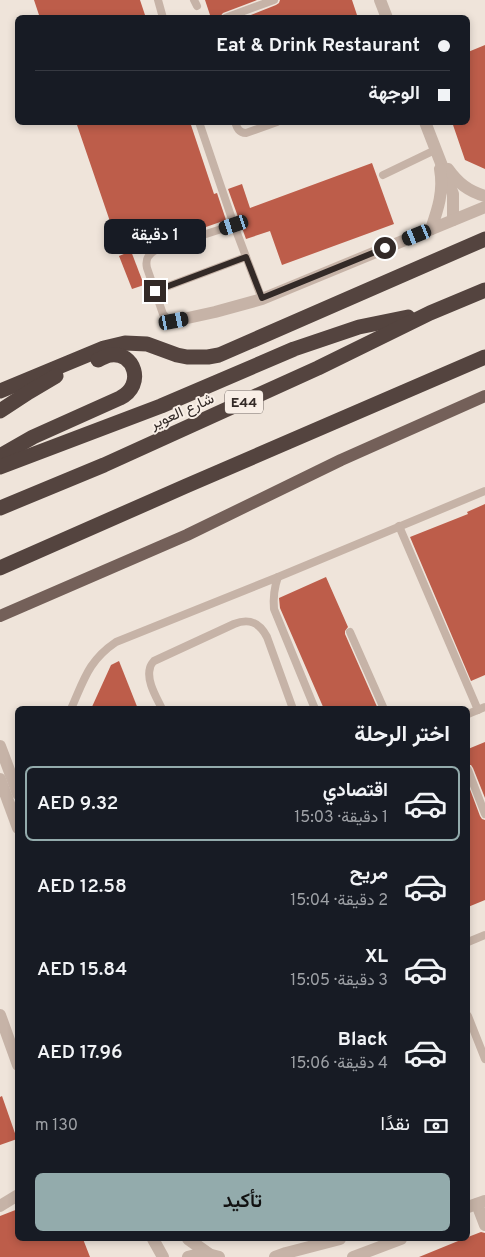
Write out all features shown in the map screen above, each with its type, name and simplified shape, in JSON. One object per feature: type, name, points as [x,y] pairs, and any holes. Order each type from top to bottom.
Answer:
[{"type":"highway","points":[[0,391],[104,348],[125,343],[147,344],[187,357],[219,355],[485,238]]},
{"type":"highway","name":"شارع العوير","points":[[0,508],[104,465],[318,368],[430,313],[485,290]]},
{"type":"highway","points":[[0,467],[161,406],[294,349],[327,337],[359,327],[430,313]]},
{"type":"highway","points":[[0,411],[58,376],[110,355],[116,355],[128,360],[135,372],[134,386],[126,396],[33,437],[0,456]]},
{"type":"highway","points":[[0,568],[485,357]]},
{"type":"main road","points":[[1,616],[187,535],[332,464],[485,396]]},
{"type":"street","points":[[380,0],[385,15]]},
{"type":"street","points":[[426,125],[453,194],[453,220]]},
{"type":"street","points":[[435,150],[455,179],[468,189],[485,196]]},
{"type":"street","points":[[431,229],[440,204],[442,189],[441,174],[435,150]]},
{"type":"street","points":[[174,321],[216,312],[262,298],[485,206]]},
{"type":"street","points":[[0,746],[15,786]]},
{"type":"street","points":[[0,779],[15,820]]},
{"type":"street","points":[[0,1016],[15,1058]]},
{"type":"street","points":[[0,1206],[15,1198]]},
{"type":"street","points":[[473,1205],[485,1225]]},
{"type":"street","points":[[154,1241],[163,1257]]},
{"type":"street","points":[[191,1241],[214,1256]]},
{"type":"street","points":[[275,1257],[332,1241]]},
{"type":"street","points":[[353,1257],[396,1241]]},
{"type":"street","points":[[188,1257],[200,1254],[214,1256]]},
{"type":"lane","points":[[158,0],[162,15]]},
{"type":"lane","points":[[233,15],[274,0]]},
{"type":"lane","points":[[200,125],[234,225],[262,298]]},
{"type":"lane","points":[[236,125],[239,130],[246,133],[269,125]]},
{"type":"lane","points":[[383,175],[435,150]]},
{"type":"lane","points":[[174,321],[168,319],[163,314],[146,263],[147,257],[151,253],[234,225]]},
{"type":"lane","points":[[155,291],[246,257]]},
{"type":"lane","points":[[72,706],[88,670],[95,659],[116,642],[485,491]]},
{"type":"lane","points":[[399,526],[482,708],[470,713]]},
{"type":"lane","points":[[278,577],[274,587],[274,609],[314,706]]},
{"type":"lane","points":[[161,706],[149,675],[150,667],[154,661],[241,621],[250,621],[257,624],[263,630],[293,706]]},
{"type":"lane","points":[[350,632],[383,706]]},
{"type":"lane","points":[[470,775],[485,814]]},
{"type":"lane","points":[[470,941],[485,935]]},
{"type":"lane","points":[[470,1029],[485,1059]]},
{"type":"building","points":[[34,0],[140,0],[145,15],[39,15]]},
{"type":"building","points":[[205,0],[257,0],[221,15],[210,15]]},
{"type":"building","points":[[280,0],[352,0],[357,15],[251,15],[279,3]]},
{"type":"building","points":[[485,45],[485,169],[465,160],[453,125],[470,125],[470,51]]},
{"type":"building","points":[[77,125],[191,125],[214,194],[217,193],[226,220],[160,243],[153,226],[116,239]]},
{"type":"building","points":[[372,163],[394,224],[282,265],[270,231],[246,239],[228,189],[242,184],[250,208]]},
{"type":"building","points":[[131,251],[144,285],[132,289],[119,256]]},
{"type":"building","points":[[485,504],[485,675],[471,681],[410,537],[468,514],[467,512]]},
{"type":"building","points":[[326,577],[348,627],[345,634],[377,706],[323,706],[280,608],[279,598]]},
{"type":"building","points":[[119,661],[137,706],[92,706],[111,665]]},
{"type":"building","points":[[485,742],[485,798],[470,765],[470,748]]},
{"type":"building","points":[[470,789],[480,816],[485,820],[485,900],[470,906]]},
{"type":"building","points":[[2,1096],[15,1133],[15,1140],[0,1145],[0,1097]]},
{"type":"building","points":[[15,1210],[15,1241],[84,1241],[90,1257],[0,1257],[0,1216]]},
{"type":"building","points":[[481,1232],[485,1233],[485,1257],[419,1257],[458,1241],[470,1241],[470,1236]]},
{"type":"route","points":[[155,291],[246,257],[262,298],[385,248]]}]
